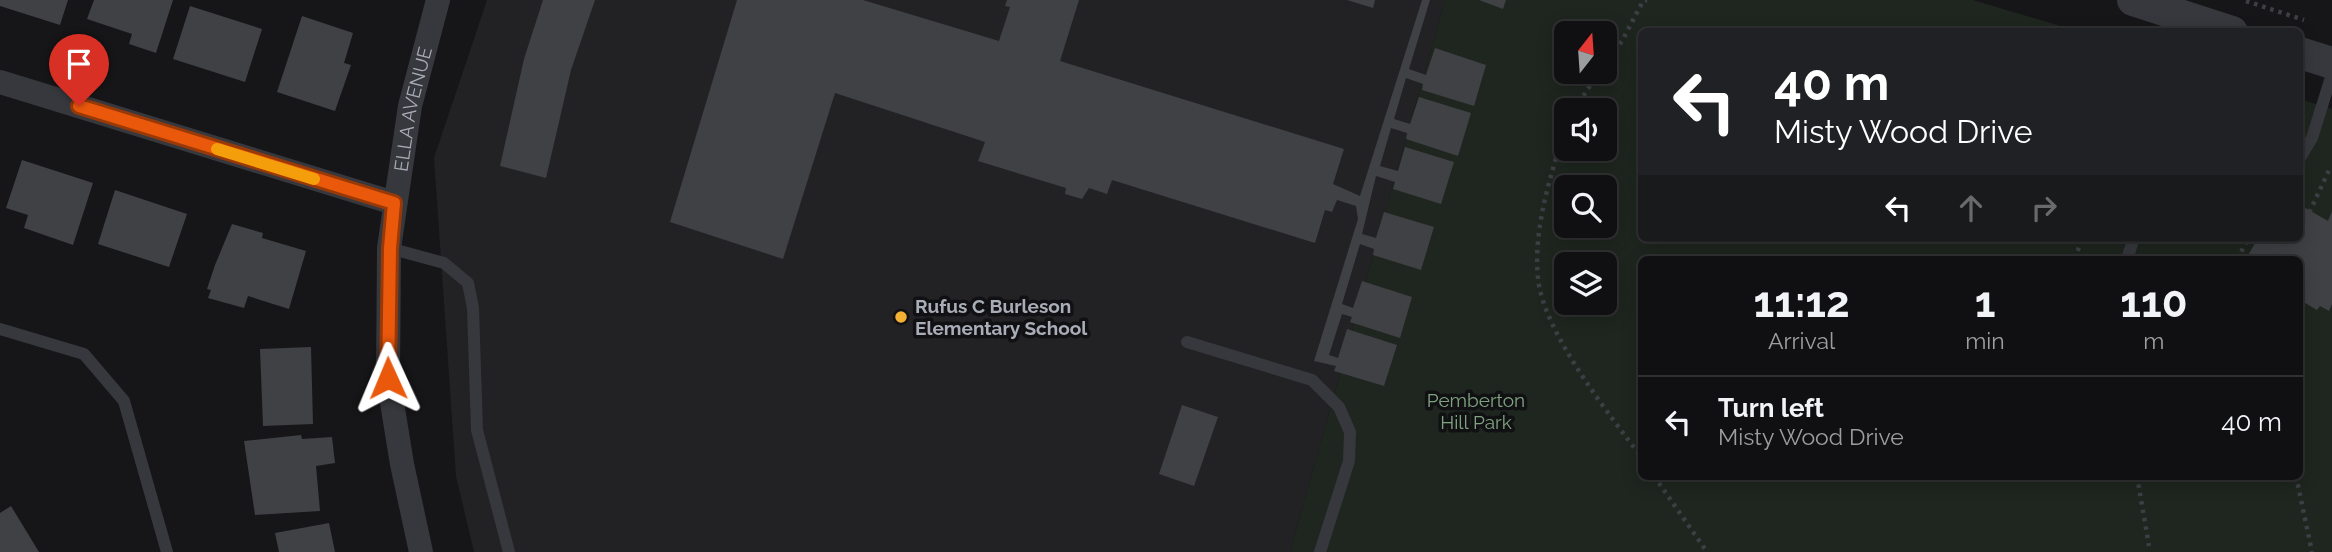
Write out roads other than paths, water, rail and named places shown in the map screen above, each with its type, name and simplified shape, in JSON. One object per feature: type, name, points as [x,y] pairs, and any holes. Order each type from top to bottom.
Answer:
[{"type":"street","name":"ELLA AVENUE","points":[[421,552],[402,464],[388,378],[390,248],[394,203],[410,106],[438,0]]},
{"type":"street","points":[[2133,0],[2200,27]]},
{"type":"street","points":[[2303,54],[2332,64]]},
{"type":"street","points":[[0,82],[394,203]]},
{"type":"lane","points":[[2303,153],[2312,138],[2332,74]]},
{"type":"lane","points":[[390,248],[444,263],[468,283],[473,308],[477,430],[509,552]]},
{"type":"lane","points":[[0,328],[84,354],[124,401],[167,552]]},
{"type":"lane","points":[[1187,342],[1312,380],[1339,407],[1350,432],[1349,461],[1320,552]]},
{"type":"place","name":"Rufus C Burleson Elementary School","points":[[901,317]]},
{"type":"park label","name":"Pemberton Hill Park","points":[[1476,411]]}]
